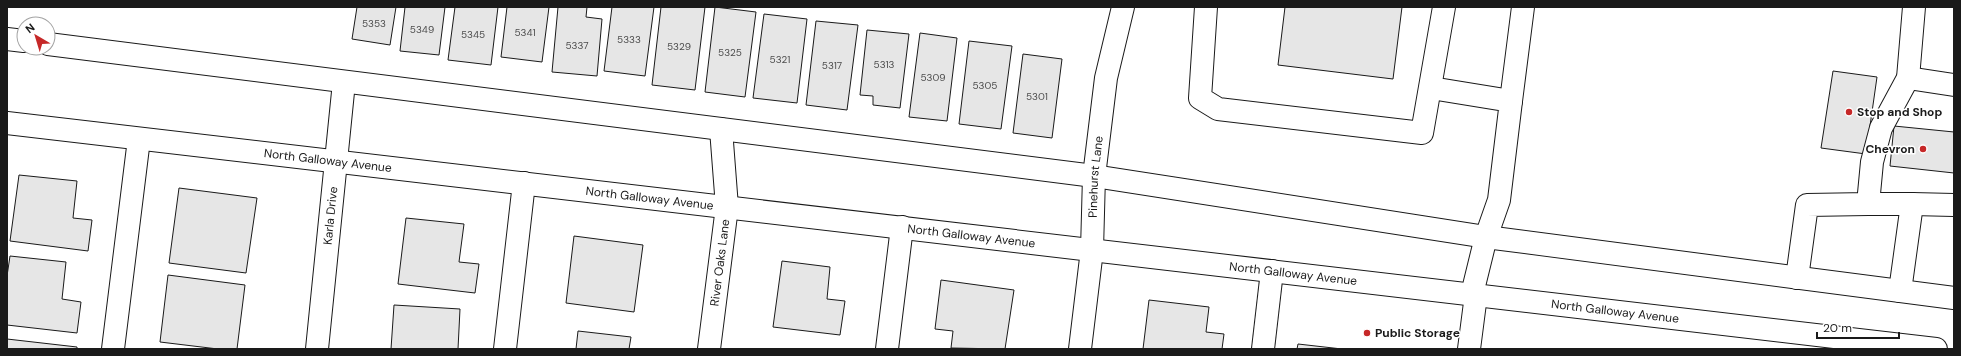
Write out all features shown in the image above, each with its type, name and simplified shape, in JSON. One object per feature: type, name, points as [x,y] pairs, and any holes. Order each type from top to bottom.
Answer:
[{"type":"main road","name":"Pinehurst Lane","points":[[1080,349],[1092,250],[1094,176],[1106,78],[1123,7]]},
{"type":"main road","points":[[1206,7],[1200,98],[1218,109],[1422,133],[1444,7]]},
{"type":"main road","points":[[1469,349],[1474,295],[1486,237],[1499,200],[1523,7]]},
{"type":"main road","points":[[1868,204],[1872,162],[1881,128],[1908,78],[1914,7]]},
{"type":"main road","points":[[56,45],[1094,176],[1486,237],[1954,298]]},
{"type":"main road","points":[[1908,78],[1954,85]]},
{"type":"main road","name":"Karla Drive","points":[[317,349],[344,82]]},
{"type":"main road","points":[[1431,88],[1511,101]]},
{"type":"main road","name":"North Galloway Avenue","points":[[7,123],[1474,295],[1826,343],[1936,349]]},
{"type":"main road","name":"River Oaks Lane","points":[[709,349],[727,207],[721,129]]},
{"type":"main road","points":[[113,349],[139,139]]},
{"type":"main road","points":[[505,349],[524,183]]},
{"type":"main road","points":[[1900,292],[1912,204]]},
{"type":"main road","points":[[1797,278],[1807,205],[1954,205]]},
{"type":"main road","points":[[887,349],[902,227]]},
{"type":"main road","points":[[1263,349],[1272,271]]},
{"type":"building","points":[[357,7],[396,7],[390,45],[352,39]]},
{"type":"building","points":[[405,7],[445,7],[439,55],[400,51]]},
{"type":"building","points":[[455,7],[498,7],[491,65],[448,60]]},
{"type":"building","points":[[507,7],[549,7],[542,62],[501,57]]},
{"type":"building","points":[[558,7],[587,7],[586,17],[602,19],[597,76],[552,72]]},
{"type":"building","points":[[612,7],[654,7],[645,76],[604,71]]},
{"type":"building","points":[[661,7],[705,7],[695,90],[652,85]]},
{"type":"building","points":[[715,7],[756,12],[745,97],[705,92]]},
{"type":"building","points":[[1285,7],[1402,7],[1393,79],[1278,65]]},
{"type":"building","points":[[764,14],[807,19],[797,103],[753,98]]},
{"type":"building","points":[[816,21],[858,25],[847,110],[806,105]]},
{"type":"building","points":[[867,30],[909,34],[900,108],[873,105],[873,96],[860,95]]},
{"type":"building","points":[[920,33],[957,38],[947,121],[909,117]]},
{"type":"building","points":[[969,41],[1012,46],[1001,129],[959,124]]},
{"type":"building","points":[[1023,54],[1062,59],[1052,138],[1013,133]]},
{"type":"building","name":"Stop and Shop","points":[[1833,71],[1877,77],[1866,154],[1821,148]]},
{"type":"building","name":"Chevron","points":[[1894,126],[1954,132],[1954,173],[1890,166]]},
{"type":"building","points":[[19,175],[77,181],[73,218],[92,220],[88,251],[10,241]]},
{"type":"building","points":[[179,188],[257,198],[246,273],[169,263]]},
{"type":"building","points":[[406,218],[464,224],[459,262],[479,264],[475,293],[398,284]]},
{"type":"building","points":[[574,236],[643,245],[634,312],[566,303]]},
{"type":"building","points":[[10,256],[66,262],[62,299],[81,302],[77,333],[7,325],[7,276]]},
{"type":"building","points":[[782,261],[830,267],[827,299],[845,301],[840,335],[773,327]]},
{"type":"building","points":[[168,275],[245,285],[237,349],[218,349],[160,342]]},
{"type":"building","points":[[941,280],[1014,290],[1005,349],[951,348],[953,331],[935,329]]},
{"type":"building","points":[[1149,300],[1209,307],[1206,332],[1224,334],[1222,349],[1143,349]]},
{"type":"building","points":[[394,305],[460,309],[458,349],[391,349]]},
{"type":"building","points":[[578,331],[631,337],[629,349],[576,349]]},
{"type":"building","points":[[7,339],[77,347],[77,349],[7,349]]},
{"type":"building","points":[[1298,344],[1342,349],[1297,349]]},
{"type":"place","name":"Stop and Shop","points":[[1849,112]]},
{"type":"place","name":"Chevron","points":[[1923,149]]},
{"type":"place","name":"Public Storage","points":[[1367,333]]}]
